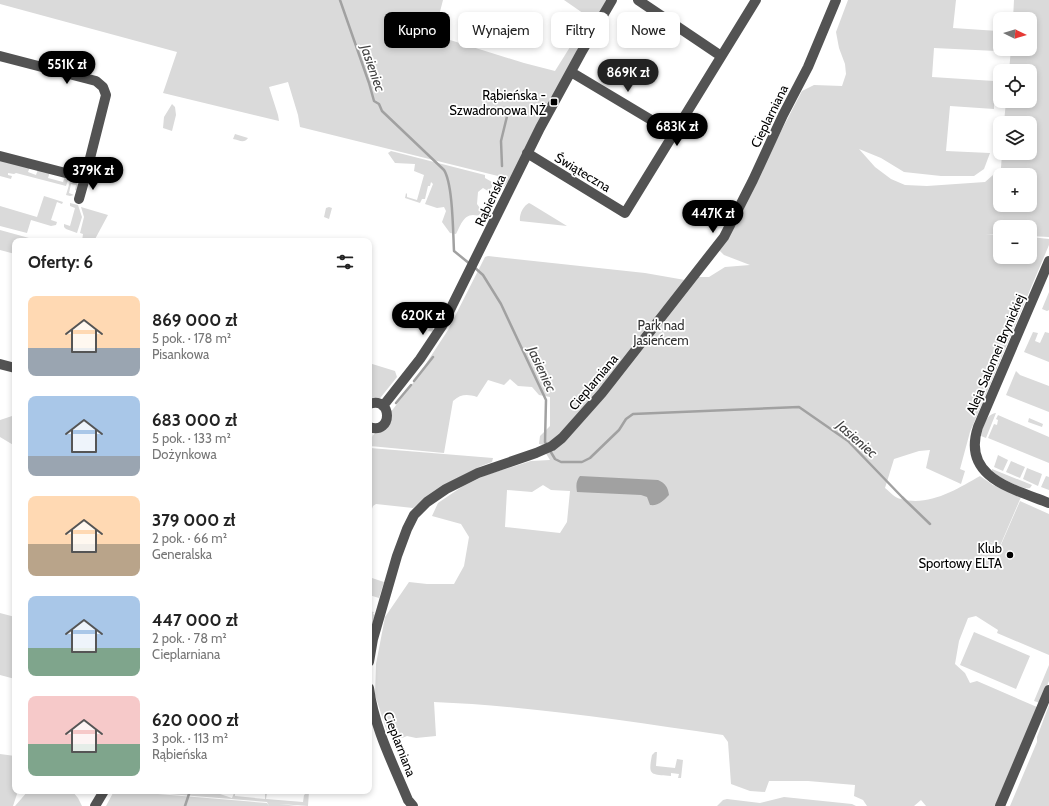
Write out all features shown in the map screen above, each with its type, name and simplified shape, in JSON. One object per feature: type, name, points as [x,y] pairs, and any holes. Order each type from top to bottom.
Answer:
[{"type":"street","name":"Rąbieńska","points":[[383,406],[436,336],[454,305],[527,153],[612,0]]},
{"type":"street","points":[[638,0],[721,56]]},
{"type":"street","points":[[571,72],[673,133],[756,0]]},
{"type":"street","name":"Cieplarniana","points":[[372,645],[399,550],[409,524],[417,512],[427,502],[446,489],[478,473],[549,447],[562,438],[602,393],[724,237],[808,67],[836,0]]},
{"type":"street","points":[[0,56],[98,82],[104,91],[106,99],[79,199]]},
{"type":"street","name":"Świąteczna","points":[[527,153],[625,213],[673,133]]},
{"type":"street","points":[[0,156],[85,178]]},
{"type":"street","name":"Aleja Salomei Brynickiej","points":[[1049,261],[978,428],[975,444],[978,460],[986,473],[999,482],[1049,503]]},
{"type":"street","points":[[0,364],[12,367]]},
{"type":"street","points":[[372,404],[377,403],[383,406],[388,416],[385,424],[378,428],[372,427]]},
{"type":"street","points":[[1000,806],[1049,690]]},
{"type":"street","name":"Cieplarniana","points":[[372,704],[385,744],[408,800],[413,806]]},
{"type":"street","points":[[94,806],[102,794]]},
{"type":"green space","points":[[0,0],[443,0],[440,12],[384,12],[384,48],[450,48],[450,40],[458,42],[458,48],[476,48],[555,71],[569,48],[580,48],[504,187],[501,180],[502,177],[300,127],[288,82],[269,87],[279,121],[163,93],[177,52],[0,4]]},
{"type":"green space","points":[[564,0],[608,0],[601,12],[581,12]]},
{"type":"green space","name":"Park nad Jasieńcem","points":[[848,0],[956,0],[953,28],[993,31],[993,51],[934,48],[932,77],[993,81],[994,109],[950,106],[946,151],[990,153],[984,169],[974,176],[941,176],[904,172],[881,158],[859,149],[875,167],[891,179],[905,185],[927,186],[985,182],[993,175],[993,212],[1037,212],[1037,168],[1001,168],[1002,160],[1037,160],[1037,116],[1005,116],[1005,108],[1037,108],[1037,64],[1010,64],[1010,56],[1037,56],[1037,12],[1013,12],[1014,0],[1049,0],[1049,237],[1037,236],[1037,220],[993,220],[993,234],[986,234],[993,234],[993,264],[1037,264],[1037,238],[1049,239],[1049,245],[970,432],[960,469],[965,471],[961,484],[926,468],[930,450],[919,451],[894,459],[885,488],[899,498],[911,501],[922,501],[932,499],[952,491],[980,476],[993,485],[1021,497],[1000,546],[988,541],[1000,547],[1020,501],[1049,514],[1049,655],[997,633],[998,630],[976,616],[968,618],[959,641],[955,664],[965,673],[970,683],[977,681],[1037,707],[995,806],[926,806],[921,800],[914,806],[867,806],[863,800],[854,796],[855,785],[808,781],[769,781],[765,792],[750,791],[731,784],[728,742],[723,735],[615,719],[507,707],[434,702],[436,736],[416,738],[407,736],[402,738],[388,735],[375,695],[376,664],[385,617],[409,582],[454,584],[464,566],[469,537],[461,524],[432,516],[438,503],[463,486],[486,475],[531,461],[550,460],[545,452],[553,447],[539,444],[540,436],[550,426],[550,397],[539,395],[532,387],[518,386],[510,379],[504,385],[488,380],[477,397],[464,395],[453,401],[444,453],[372,446],[372,437],[416,379],[448,330],[485,257],[488,256],[645,273],[685,280],[687,277],[709,277],[725,267],[750,265],[724,255],[719,250],[802,91],[814,85],[842,86],[846,74],[845,64],[839,48],[836,32]],"holes":[[[543,485],[551,490],[570,491],[567,522],[560,533],[505,527],[507,490],[532,492]]]},
{"type":"green space","points":[[172,104],[175,107],[176,115],[172,131],[163,128],[164,117]]},
{"type":"green space","points":[[235,134],[248,138],[245,141],[239,141],[233,139]]},
{"type":"green space","points":[[391,151],[485,175],[485,178],[492,182],[492,187],[488,191],[483,188],[478,192],[477,204],[482,211],[479,215],[473,215],[464,219],[456,234],[450,233],[442,222],[446,211],[444,207],[437,208],[425,204],[433,184],[431,182],[430,186],[428,186],[425,199],[422,199],[420,203],[405,198],[406,193],[407,197],[417,200],[424,175],[414,171],[415,164],[395,163],[388,153]]},
{"type":"green space","points":[[0,159],[30,167],[28,172],[36,175],[38,169],[50,172],[48,178],[63,182],[65,176],[69,177],[66,186],[16,173],[8,173],[8,175],[12,176],[11,179],[0,176]]},
{"type":"green space","points":[[71,178],[76,180],[78,185],[77,191],[75,190],[76,185],[71,184],[69,193],[74,195],[70,196],[66,195]]},
{"type":"green space","points":[[44,196],[63,202],[62,204],[57,202],[51,220],[57,222],[56,225],[51,226],[31,220],[27,233],[0,226],[0,206],[37,217]]},
{"type":"green space","points":[[70,203],[78,205],[82,217],[77,233],[64,227],[64,224],[70,226],[75,208],[70,206]]},
{"type":"green space","points":[[529,203],[567,226],[520,221],[522,211]]},
{"type":"green space","points":[[81,207],[108,215],[96,238],[82,238],[83,234],[80,233],[84,217]]},
{"type":"green space","points":[[326,208],[332,208],[329,219],[324,217]]},
{"type":"green space","points":[[0,230],[29,238],[12,238],[12,253],[0,250]]},
{"type":"green space","points":[[1049,292],[1049,310],[1047,311],[1042,309]]},
{"type":"green space","points":[[405,307],[408,308],[413,319],[432,326],[434,332],[428,331],[430,327],[393,317],[394,315],[397,316],[398,313],[403,314]]},
{"type":"green space","points":[[1033,332],[1038,333],[1035,341],[1040,343],[1045,332],[1049,333],[1049,362],[1024,352]]},
{"type":"green space","points":[[372,364],[395,371],[397,377],[372,408]]},
{"type":"green space","points":[[1016,371],[1020,375],[1049,386],[1049,412],[1006,395]]},
{"type":"green space","points":[[996,413],[986,438],[981,436],[987,418]]},
{"type":"green space","points":[[998,415],[1049,437],[1049,463],[988,438],[994,424],[997,425],[998,420],[996,419]]},
{"type":"green space","points":[[12,416],[12,444],[0,437],[0,420]]},
{"type":"green space","points":[[1029,418],[1043,424],[1042,427],[1028,422]]},
{"type":"green space","points":[[372,448],[493,458],[492,462],[461,476],[413,508],[376,504],[372,509]]},
{"type":"green space","points":[[998,455],[1008,460],[1003,471],[994,467]]},
{"type":"green space","points":[[1011,461],[1025,467],[1020,478],[1006,472]]},
{"type":"green space","points":[[1027,468],[1042,474],[1038,486],[1023,479]]},
{"type":"green space","points":[[992,469],[1032,485],[1030,488],[1026,488],[1016,485],[991,472]]},
{"type":"green space","points":[[1046,476],[1049,477],[1049,490],[1041,487]]},
{"type":"green space","points":[[372,578],[384,582],[379,598],[372,596]]},
{"type":"green space","points":[[372,612],[374,612],[373,614],[375,615],[372,626]]},
{"type":"green space","points":[[0,613],[12,616],[12,678],[0,675]]},
{"type":"green space","points":[[974,632],[1030,656],[1016,689],[960,665]]},
{"type":"green space","points":[[1049,665],[1049,681],[1040,703],[1034,701]]},
{"type":"green space","points":[[1049,705],[1049,806],[1010,806],[1037,742],[1037,737]]},
{"type":"green space","points":[[657,752],[656,766],[675,768],[677,759],[683,760],[681,778],[678,778],[679,774],[671,773],[671,776],[652,773],[650,767],[652,755]]},
{"type":"green space","points":[[0,754],[12,756],[12,794],[17,794],[13,806],[0,806]]},
{"type":"green space","points":[[25,794],[75,794],[82,806],[15,806]]},
{"type":"green space","points":[[112,794],[158,794],[267,803],[269,806],[106,806]]},
{"type":"green space","points":[[169,794],[220,794],[232,798],[235,794],[235,796],[265,799],[265,794],[267,794],[266,799],[303,802],[304,795],[309,794],[308,806],[279,804],[298,806],[269,806],[267,802]]},
{"type":"green space","points":[[784,797],[852,804],[856,806],[717,806],[723,800],[727,799],[760,803]]},
{"type":"shaded area","points":[[580,476],[658,480],[663,482],[666,486],[669,495],[661,503],[650,505],[647,497],[641,495],[577,492],[576,487]]},
{"type":"waterway","name":"Jasieniec","points":[[340,0],[374,101],[379,104],[382,111],[444,170],[451,197],[454,251],[470,264]]},
{"type":"waterway","points":[[502,166],[501,141],[509,108]]},
{"type":"waterway","name":"Jasieniec","points":[[474,267],[483,275],[501,304],[546,400],[545,442],[547,445]]},
{"type":"waterway","points":[[414,381],[433,357]]},
{"type":"waterway","points":[[396,403],[411,385]]},
{"type":"waterway","name":"Jasieniec","points":[[549,449],[555,459],[561,462],[582,462],[590,458],[619,430],[626,419],[633,414],[799,407],[848,441],[930,524]]},
{"type":"waterway","points":[[185,806],[189,794]]},
{"type":"place","name":"Rąbieńska - Szwadronowa NŻ","points":[[554,102]]},
{"type":"place","name":"Klub Sportowy ELTA","points":[[1010,555]]}]
